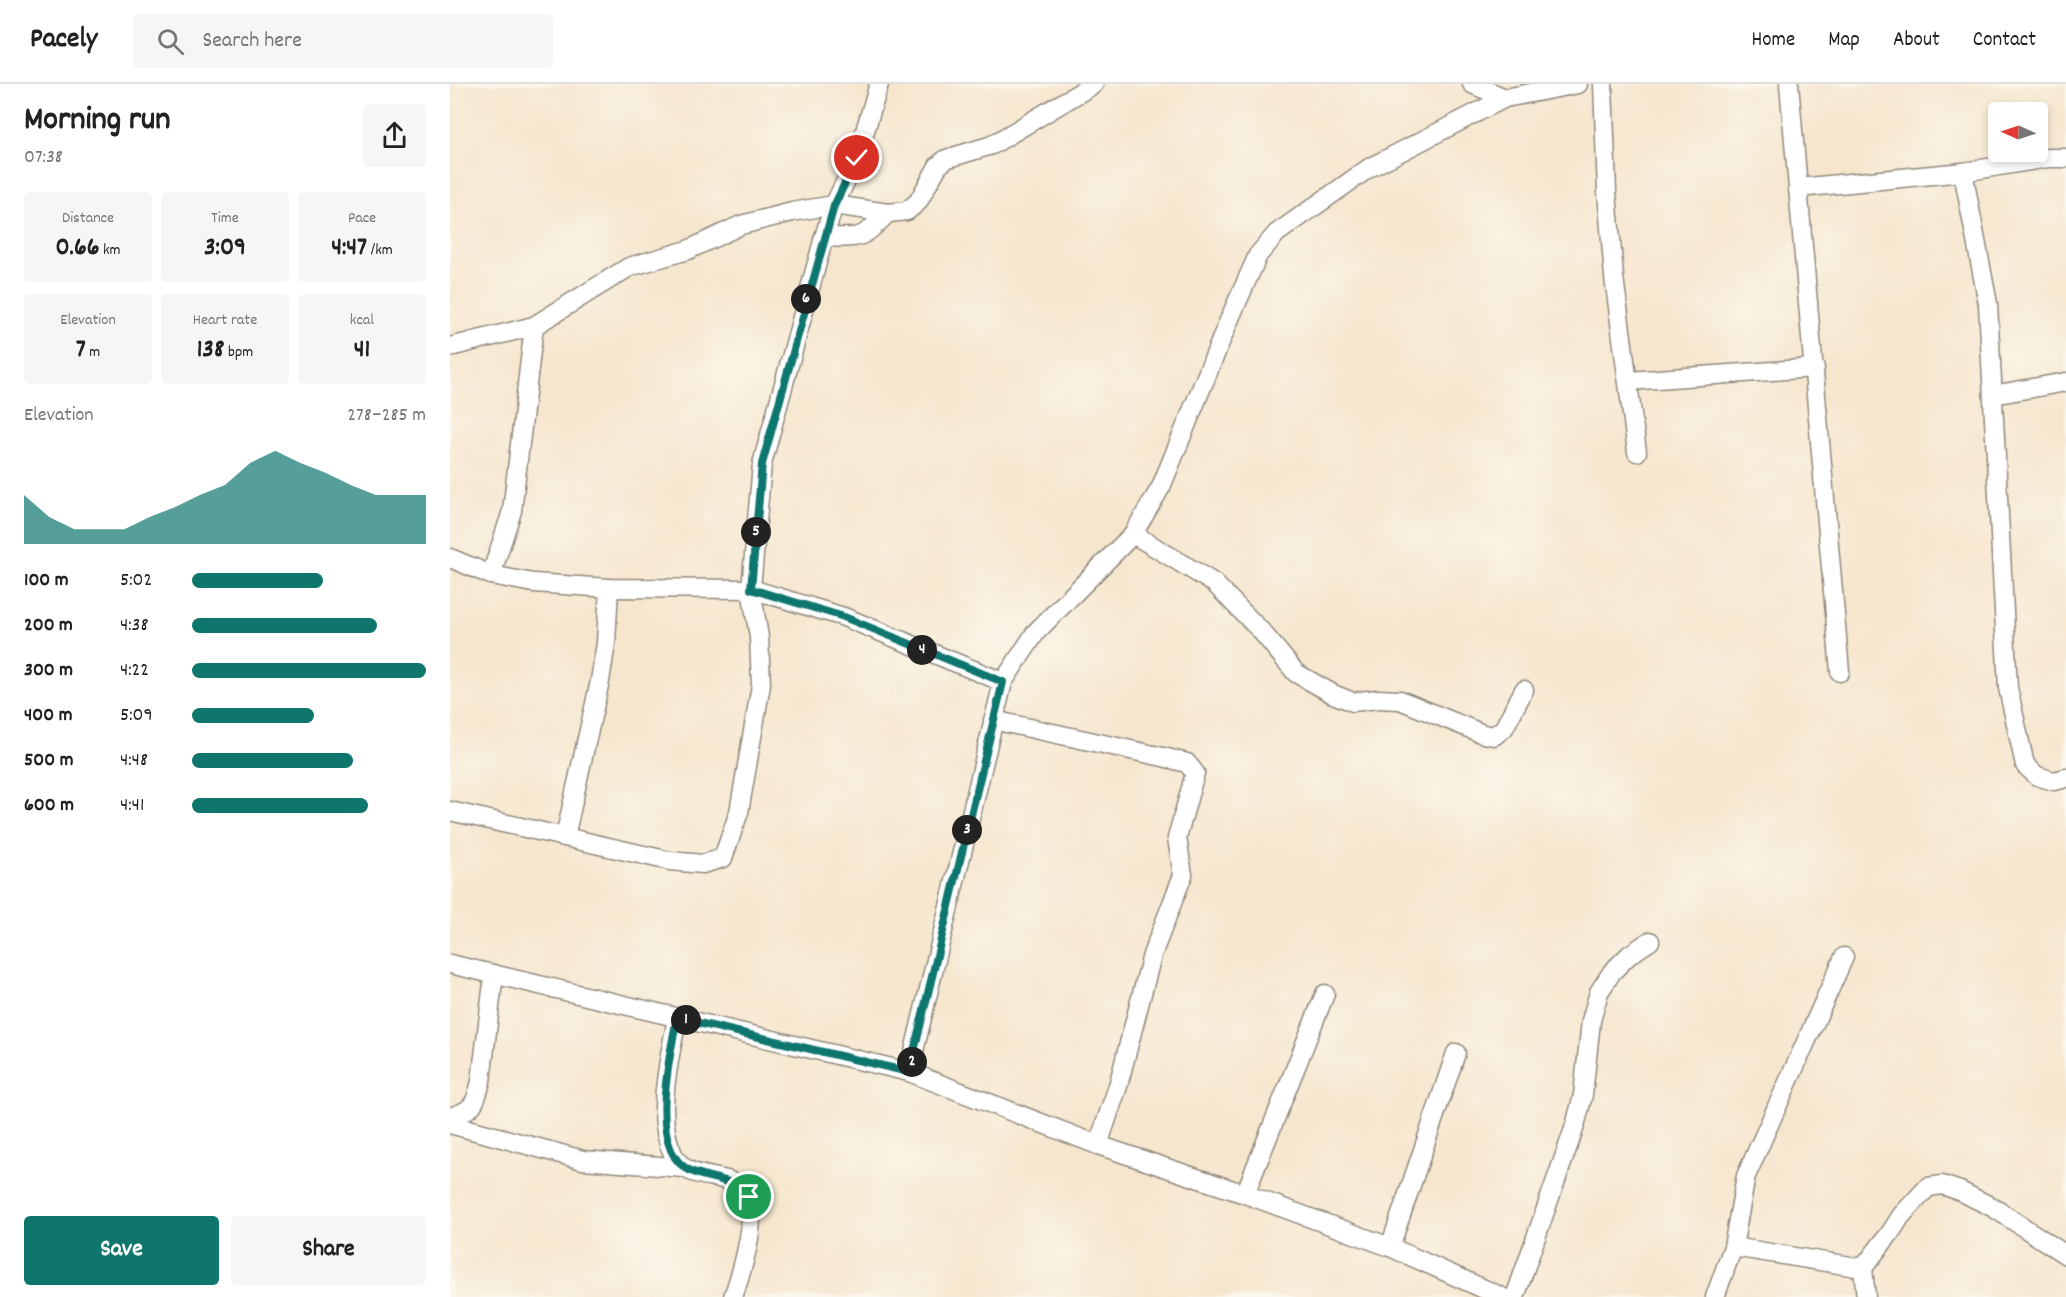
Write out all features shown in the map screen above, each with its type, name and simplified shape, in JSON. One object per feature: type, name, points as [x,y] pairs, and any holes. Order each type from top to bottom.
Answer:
[{"type":"street","points":[[450,811],[670,861],[703,864],[723,858],[739,812],[761,685],[759,637],[751,589],[762,464],[824,237],[834,206],[857,158],[879,84]]},
{"type":"street","points":[[450,347],[534,326],[629,267],[688,250],[741,225],[792,212],[834,206],[888,213],[907,211],[918,202],[938,166],[946,159],[992,145],[1094,84]]},
{"type":"street","points":[[1472,84],[1505,98]]},
{"type":"street","points":[[909,1072],[1003,682],[1036,632],[1133,534],[1161,487],[1258,255],[1277,233],[1369,168],[1505,98],[1578,84]]},
{"type":"street","points":[[1603,84],[1607,192],[1614,277],[1637,452]]},
{"type":"street","points":[[1789,84],[1840,672]]},
{"type":"street","points":[[1798,188],[1963,172],[2048,158],[2066,158]]},
{"type":"street","points":[[1963,172],[1988,304],[2008,688],[2025,765],[2037,776],[2054,781],[2066,778]]},
{"type":"street","points":[[824,237],[853,238],[867,234],[888,213]]},
{"type":"street","points":[[491,575],[512,511],[534,326]]},
{"type":"street","points":[[1628,381],[1815,368]]},
{"type":"street","points":[[1993,395],[2066,382]]},
{"type":"street","points":[[1133,534],[1214,583],[1262,632],[1296,673],[1333,694],[1353,702],[1377,699],[1400,700],[1483,734],[1494,736],[1504,728],[1524,690]]},
{"type":"street","points":[[450,558],[491,575],[533,583],[609,588],[751,589],[844,617],[1003,682]]},
{"type":"street","points":[[565,837],[600,681],[606,643],[609,588]]},
{"type":"street","points":[[993,720],[1187,763],[1195,773],[1177,838],[1183,875],[1152,955],[1118,1086],[1098,1145]]},
{"type":"street","points":[[1515,1297],[1584,1095],[1591,1021],[1599,992],[1612,972],[1629,955],[1650,941]]},
{"type":"street","points":[[1715,1297],[1733,1247],[1746,1176],[1844,957]]},
{"type":"street","points":[[450,964],[909,1072],[1098,1145],[1245,1194],[1390,1248],[1502,1297]]},
{"type":"street","points":[[450,1117],[469,1110],[477,1098],[494,974]]},
{"type":"street","points":[[1245,1194],[1325,994]]},
{"type":"street","points":[[677,1018],[669,1062],[664,1116],[668,1140],[674,1156],[684,1168]]},
{"type":"street","points":[[1390,1248],[1456,1053]]},
{"type":"street","points":[[450,1124],[583,1160],[684,1168],[741,1187],[749,1197],[748,1247],[733,1297]]},
{"type":"street","points":[[1866,1297],[1863,1268],[1901,1216],[1928,1187],[1942,1185],[1960,1191],[1994,1208],[2066,1255]]},
{"type":"street","points":[[1733,1247],[1863,1268]]},
{"type":"route","points":[[749,1197],[741,1187],[684,1168],[674,1156],[668,1140],[664,1116],[669,1062],[677,1018],[909,1072],[1003,682],[844,617],[751,589],[762,464],[817,260],[834,206],[857,158]]}]
